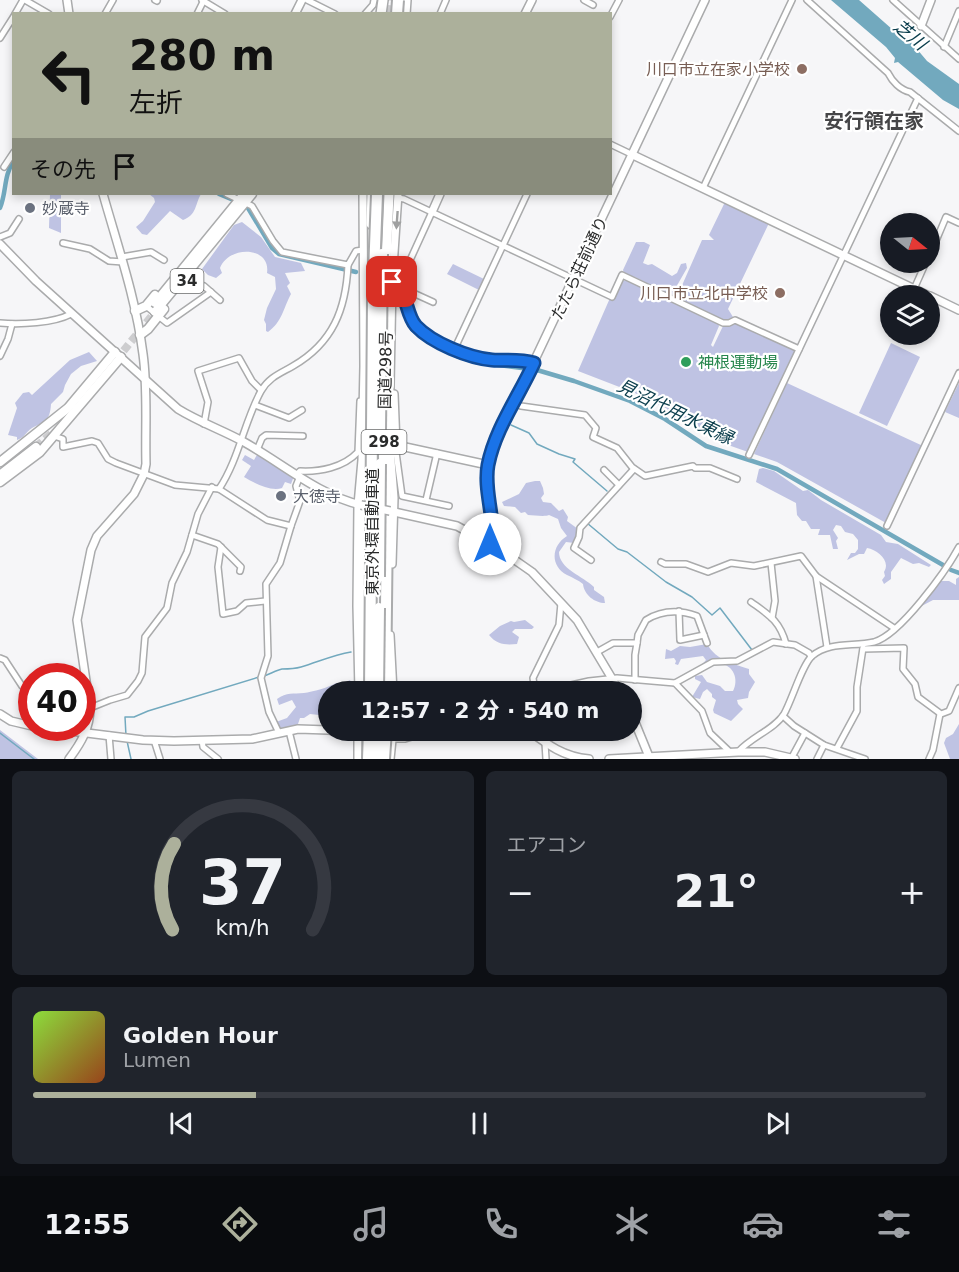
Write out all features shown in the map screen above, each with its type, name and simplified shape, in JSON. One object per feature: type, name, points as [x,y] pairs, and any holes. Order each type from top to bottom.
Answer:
[{"type":"highway","name":"国道298号","points":[[367,681],[362,453],[373,195]]},
{"type":"highway","name":"東京外環自動車道","points":[[367,681],[373,195]]},
{"type":"highway","name":"国道298号","points":[[382,681],[384,456],[391,195]]},
{"type":"highway","name":"東京外環自動車道","points":[[382,681],[381,324],[391,195]]},
{"type":"highway","points":[[362,453],[361,508],[367,681]]},
{"type":"highway","points":[[382,681],[390,514],[384,456]]},
{"type":"highway","points":[[364,741],[366,759]]},
{"type":"highway","points":[[377,759],[382,741]]},
{"type":"highway","points":[[384,741],[384,759]]},
{"type":"main road","points":[[391,12],[404,0]]},
{"type":"main road","name":"34","points":[[135,312],[153,311],[229,222],[243,198]]},
{"type":"main road","name":"34","points":[[140,335],[148,329],[153,311],[193,249],[243,198]]},
{"type":"main road","points":[[0,462],[71,405],[118,354]]},
{"type":"main road","points":[[0,482],[40,452],[118,354]]},
{"type":"main road","points":[[0,469],[35,445],[0,475]]},
{"type":"street","points":[[24,0],[45,12]]},
{"type":"street","points":[[203,0],[222,12]]},
{"type":"street","points":[[307,0],[331,12]]},
{"type":"street","points":[[584,0],[593,4]]},
{"type":"street","name":"たたら荘前通り","points":[[490,544],[493,530],[487,497],[488,465],[497,438],[705,0]]},
{"type":"street","points":[[703,188],[792,0]]},
{"type":"street","points":[[807,0],[905,91],[910,92],[959,130]]},
{"type":"street","points":[[893,0],[959,58]]},
{"type":"street","points":[[921,26],[931,0]]},
{"type":"street","points":[[945,46],[959,11]]},
{"type":"street","points":[[0,38],[12,18]]},
{"type":"street","points":[[749,455],[918,99]]},
{"type":"street","points":[[612,145],[906,285]]},
{"type":"street","points":[[4,167],[12,155]]},
{"type":"street","points":[[83,663],[77,620],[91,550],[97,537],[128,502],[144,474],[146,464],[145,380],[140,335],[123,259],[104,195]]},
{"type":"street","points":[[359,681],[366,250],[363,195]]},
{"type":"street","points":[[392,681],[389,435],[391,195],[612,297],[622,275],[723,323],[735,320],[799,349]]},
{"type":"street","points":[[433,302],[411,292],[401,280],[440,195]]},
{"type":"street","points":[[454,350],[527,195]]},
{"type":"street","points":[[243,198],[257,213],[273,242],[282,252],[348,265]]},
{"type":"street","points":[[940,231],[946,217],[959,223]]},
{"type":"street","points":[[0,237],[10,233],[19,219]]},
{"type":"street","points":[[63,243],[90,249],[109,261],[151,252],[164,260]]},
{"type":"street","points":[[0,244],[71,314],[178,409],[241,441],[335,497],[361,508],[451,524],[490,544],[532,572],[577,620],[615,681]]},
{"type":"street","points":[[219,489],[225,480],[261,390],[272,376],[311,356],[330,333],[339,317],[344,300],[348,265],[356,251],[366,250]]},
{"type":"street","points":[[392,282],[400,288],[413,322],[418,328],[454,350],[490,360],[532,367]]},
{"type":"street","points":[[204,286],[220,300]]},
{"type":"street","points":[[153,311],[167,323],[211,292]]},
{"type":"street","points":[[940,301],[959,310]]},
{"type":"street","points":[[0,323],[12,324],[58,319],[71,314]]},
{"type":"street","points":[[0,356],[12,324]]},
{"type":"street","points":[[391,333],[394,445],[402,496],[449,506]]},
{"type":"street","points":[[204,424],[208,402],[198,371],[239,358],[252,381],[261,390]]},
{"type":"street","points":[[279,733],[271,718],[261,678],[268,656],[266,584],[280,563],[300,501],[296,486],[300,471],[322,471],[362,453],[361,380],[364,366]]},
{"type":"street","points":[[887,526],[959,373]]},
{"type":"street","points":[[514,403],[521,406],[583,414],[596,428],[593,437],[617,448],[634,469],[647,476],[693,466],[710,468],[737,479]]},
{"type":"street","points":[[255,405],[289,418],[302,410]]},
{"type":"street","points":[[43,429],[43,433],[48,438],[63,439],[63,447],[92,441],[98,443],[108,459],[174,485],[219,489],[267,519],[291,526]]},
{"type":"street","points":[[257,450],[262,438],[266,435],[303,436]]},
{"type":"street","points":[[394,445],[488,465]]},
{"type":"street","points":[[426,500],[437,453]]},
{"type":"street","points":[[591,560],[574,548],[580,528],[634,469]]},
{"type":"street","points":[[604,470],[619,485]]},
{"type":"street","points":[[96,706],[127,695],[138,681],[142,673],[145,637],[167,608],[171,584],[187,552],[198,514],[212,488]]},
{"type":"street","points":[[192,535],[219,544],[241,567],[240,571]]},
{"type":"street","points":[[221,547],[218,567],[223,614],[237,611],[246,603],[266,601]]},
{"type":"street","points":[[863,646],[878,640],[894,628],[943,573],[959,547]]},
{"type":"street","points":[[661,562],[686,564],[708,572],[731,563],[754,566],[801,556],[816,576],[894,628]]},
{"type":"street","points":[[771,563],[775,601],[772,618]]},
{"type":"street","points":[[816,576],[827,647]]},
{"type":"street","points":[[533,681],[559,625],[561,601]]},
{"type":"street","points":[[751,602],[772,618],[783,632],[786,644]]},
{"type":"street","points":[[635,680],[634,655],[638,635],[646,620],[669,611],[697,616],[707,643]]},
{"type":"street","points":[[679,611],[680,640],[704,635]]},
{"type":"street","points":[[597,652],[613,643],[637,643]]},
{"type":"street","points":[[589,681],[614,678],[675,683],[713,662],[737,661],[771,643],[795,645],[809,653],[811,657]]},
{"type":"street","points":[[837,748],[857,711],[857,687],[863,646]]},
{"type":"street","points":[[734,752],[783,716],[811,657],[827,647],[904,648],[903,669],[915,684],[918,697],[940,714]]},
{"type":"street","points":[[0,658],[9,665],[18,680]]},
{"type":"street","points":[[675,683],[702,711],[710,733],[734,752]]},
{"type":"street","points":[[940,714],[949,711],[959,688]]},
{"type":"street","points":[[0,714],[18,722]]},
{"type":"street","points":[[929,759],[940,714]]},
{"type":"street","points":[[783,716],[824,744],[865,759]]},
{"type":"street","points":[[96,733],[154,740],[202,740],[252,739],[289,731],[318,730]]},
{"type":"street","points":[[289,731],[296,759]]},
{"type":"street","points":[[609,759],[765,752],[792,759],[806,733]]},
{"type":"street","points":[[109,735],[111,759]]},
{"type":"street","points":[[642,739],[650,758]]},
{"type":"street","points":[[154,740],[160,759]]},
{"type":"street","points":[[202,740],[202,747],[218,759]]},
{"type":"street","points":[[69,759],[80,741]]},
{"type":"street","points":[[357,759],[361,741]]},
{"type":"street","points":[[386,741],[390,759]]},
{"type":"street","points":[[544,742],[546,759]]},
{"type":"street","points":[[544,742],[563,753],[589,759]]},
{"type":"street","points":[[817,759],[824,744]]},
{"type":"shaded area","points":[[831,0],[859,0],[901,37],[906,40],[912,37],[911,42],[927,61],[959,84],[959,109],[943,100],[898,62],[894,63],[895,58],[886,47]]},
{"type":"shaded area","points":[[50,195],[61,195],[61,233],[49,228]]},
{"type":"shaded area","points":[[150,195],[201,195],[188,218],[183,220],[170,211],[147,235],[142,234],[136,227],[143,221],[155,202]]},
{"type":"shaded area","points":[[725,202],[769,223],[728,309],[733,317],[725,322],[676,299],[702,240],[714,240],[709,235]]},
{"type":"shaded area","points":[[242,222],[261,237],[275,257],[301,263],[305,271],[285,273],[290,283],[287,286],[291,294],[279,320],[268,332],[264,320],[276,289],[275,277],[267,273],[263,258],[256,253],[248,252],[232,255],[220,268],[222,273],[216,278],[208,275],[202,269],[234,225]]},
{"type":"shaded area","points":[[636,242],[650,245],[643,263],[652,264],[672,276],[677,273],[681,264],[686,263],[687,268],[675,289],[677,294],[673,297],[635,277],[625,275],[623,270]]},
{"type":"shaded area","points":[[453,264],[484,279],[479,290],[447,274]]},
{"type":"shaded area","name":"神根運動場","points":[[626,280],[718,323],[719,326],[711,345],[713,347],[723,326],[737,322],[795,348],[748,452],[714,440],[678,415],[635,393],[578,371],[610,298],[613,299],[622,281]]},
{"type":"shaded area","points":[[890,345],[895,345],[920,357],[887,426],[859,413]]},
{"type":"shaded area","points":[[89,352],[97,361],[81,366],[71,374],[63,392],[51,404],[46,420],[17,440],[17,437],[8,435],[17,408],[15,403],[23,393],[29,392],[32,395],[70,360]]},
{"type":"shaded area","points":[[787,383],[923,446],[886,523],[777,462],[754,454]]},
{"type":"shaded area","points":[[959,383],[959,418],[945,412]]},
{"type":"shaded area","points":[[258,453],[294,476],[291,484],[285,482],[282,488],[273,489],[244,477],[251,466],[242,460],[245,455],[254,460]]},
{"type":"shaded area","points":[[759,469],[774,471],[803,491],[808,490],[881,535],[886,542],[898,544],[931,565],[929,567],[919,563],[913,564],[901,558],[891,572],[891,579],[884,584],[882,580],[885,576],[886,564],[882,557],[867,548],[864,554],[847,560],[851,553],[855,553],[858,549],[858,540],[853,534],[845,532],[841,526],[836,525],[833,530],[838,538],[836,541],[838,549],[833,549],[830,535],[818,535],[820,529],[811,529],[806,521],[802,521],[797,515],[796,503],[756,482]]},
{"type":"shaded area","points":[[540,481],[543,488],[544,494],[541,498],[543,502],[551,503],[559,511],[563,509],[568,517],[567,521],[578,529],[578,536],[574,543],[566,542],[559,552],[560,558],[567,568],[604,597],[605,603],[591,598],[585,592],[583,584],[561,571],[557,566],[555,555],[558,544],[567,536],[558,519],[549,515],[528,515],[525,512],[521,513],[515,507],[504,506],[502,502],[519,494],[526,483]]},
{"type":"shaded area","points":[[959,577],[959,600],[933,600],[916,609],[939,581],[949,581],[956,585],[956,579]]},
{"type":"shaded area","points":[[525,620],[534,627],[515,629],[512,632],[519,637],[517,644],[502,644],[489,635],[511,621]]},
{"type":"shaded area","points":[[707,644],[720,658],[749,669],[749,674],[755,682],[748,698],[737,700],[743,709],[731,721],[714,713],[716,700],[707,689],[700,699],[692,697],[701,682],[695,679],[695,676],[702,675],[707,682],[720,686],[725,691],[733,691],[735,678],[732,670],[719,664],[699,668],[706,660],[703,656],[681,659],[678,665],[675,664],[674,658],[665,659],[666,649],[671,651],[680,646]]},
{"type":"shaded area","points":[[318,690],[318,715],[310,714],[300,718],[297,727],[280,732],[276,722],[287,718],[296,707],[292,700],[279,705],[277,699],[287,694]]},
{"type":"shaded area","points":[[959,724],[959,759],[950,759],[944,743]]},
{"type":"shaded area","points":[[0,730],[38,759],[0,759]]},
{"type":"waterway","name":"見沼代用水東縁","points":[[0,208],[12,164]]},
{"type":"waterway","name":"見沼代用水東縁","points":[[221,195],[231,199]]},
{"type":"waterway","name":"見沼代用水東縁","points":[[248,208],[272,248],[279,254],[356,272]]},
{"type":"waterway","name":"見沼代用水東縁","points":[[401,299],[413,330],[428,341],[457,356],[476,362],[537,370],[630,401],[665,419],[706,446],[777,469],[943,565]]},
{"type":"waterway","points":[[511,425],[529,433],[537,444],[575,459],[573,462],[607,491]]},
{"type":"waterway","points":[[587,523],[618,549],[627,552],[666,582],[692,597],[712,615],[720,608],[752,650]]},
{"type":"waterway","name":"見沼代用水東縁","points":[[951,570],[959,573]]},
{"type":"waterway","points":[[264,676],[351,652]]},
{"type":"waterway","points":[[126,736],[125,717],[134,717],[259,677]]},
{"type":"waterway","points":[[0,733],[34,759]]},
{"type":"waterway","points":[[127,741],[131,759]]},
{"type":"tunnel","points":[[386,12],[387,0]]},
{"type":"tunnel","points":[[116,360],[155,312]]},
{"type":"tunnel","points":[[36,447],[54,431]]},
{"type":"place","name":"川口市立在家小学校","points":[[802,69]]},
{"type":"place","name":"妙蔵寺","points":[[30,208]]},
{"type":"place","name":"川口市立北中学校","points":[[780,293]]},
{"type":"place","name":"神根運動場","points":[[686,362]]},
{"type":"place","name":"大徳寺","points":[[281,496]]},
{"type":"district","name":"安行領在家","points":[[874,121]]},
{"type":"route","points":[[392,282],[400,288],[413,322],[429,336],[454,350],[476,357],[534,363],[497,438],[488,465],[487,497],[493,530],[490,544]]},
{"type":"water label","name":"芝川","points":[[910,35]]}]
